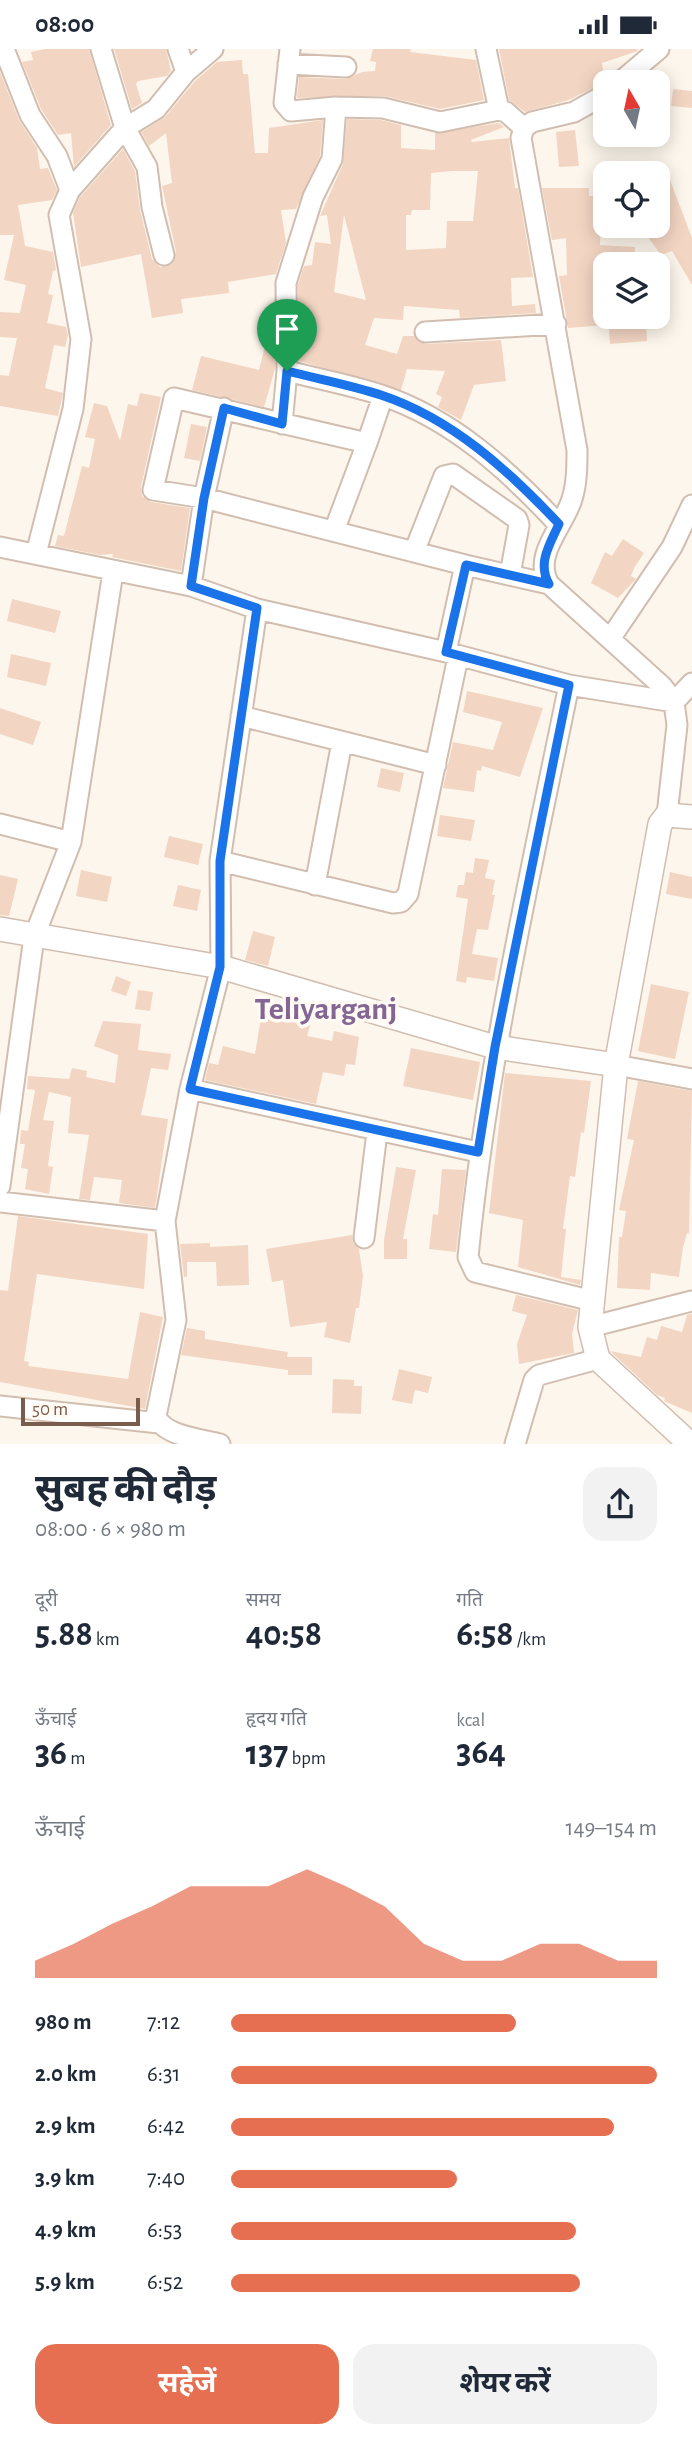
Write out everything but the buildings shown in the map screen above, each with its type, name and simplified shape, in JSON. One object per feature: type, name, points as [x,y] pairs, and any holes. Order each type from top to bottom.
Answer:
[{"type":"street","points":[[4,49],[30,115],[57,156],[70,190]]},
{"type":"street","points":[[101,49],[125,128],[147,167],[164,255]]},
{"type":"street","points":[[178,49],[186,72]]},
{"type":"street","points":[[36,554],[73,409],[81,338],[60,215],[70,190],[125,128],[156,109],[186,72],[214,49]]},
{"type":"street","points":[[486,49],[499,110]]},
{"type":"street","points":[[634,70],[659,49]]},
{"type":"street","points":[[346,68],[289,56],[284,103],[287,108],[291,111],[336,107],[393,109],[440,121],[499,110],[506,112],[524,128]]},
{"type":"street","points":[[593,103],[587,107],[532,122],[524,128],[521,138],[577,450],[572,500],[543,561],[544,575],[549,584],[662,686],[674,702],[677,725],[667,815],[660,824],[615,1065],[590,1327],[598,1359],[690,1444]]},
{"type":"street","points":[[282,424],[287,371],[286,283],[313,197],[332,159],[336,107]]},
{"type":"street","points":[[425,333],[556,324]]},
{"type":"street","points":[[287,371],[383,396],[444,425],[513,474],[559,524]]},
{"type":"street","points":[[334,531],[383,396]]},
{"type":"street","points":[[367,443],[174,398],[153,490],[204,498],[549,584]]},
{"type":"street","points":[[191,586],[204,498],[224,408]]},
{"type":"street","points":[[414,552],[444,476],[453,474],[517,519],[519,525],[510,575]]},
{"type":"street","points":[[610,639],[672,547],[692,505]]},
{"type":"street","points":[[0,547],[191,586],[257,608],[569,685],[674,702]]},
{"type":"street","points":[[220,861],[393,903],[401,902],[408,894],[436,765],[466,565]]},
{"type":"street","points":[[0,1186],[34,937],[71,842],[113,572]]},
{"type":"street","points":[[220,1444],[167,1429],[159,1423],[156,1416],[176,1320],[164,1221],[190,1089],[220,967],[220,861],[257,608]]},
{"type":"street","points":[[674,702],[692,683]]},
{"type":"street","points":[[569,685],[495,1047],[478,1152],[469,1266],[475,1272],[593,1301]]},
{"type":"street","points":[[241,716],[436,765]]},
{"type":"street","points":[[315,885],[342,741]]},
{"type":"street","points":[[667,815],[692,817]]},
{"type":"street","points":[[0,824],[71,842]]},
{"type":"street","points":[[0,929],[220,967],[495,1047],[692,1079]]},
{"type":"street","points":[[190,1089],[478,1152]]},
{"type":"street","points":[[363,1238],[377,1132]]},
{"type":"street","points":[[0,1202],[164,1221]]},
{"type":"street","points":[[590,1327],[692,1300]]},
{"type":"street","points":[[516,1444],[534,1380],[539,1375],[598,1359]]},
{"type":"street","points":[[0,1406],[159,1423]]},
{"type":"district","name":"Teliyarganj","points":[[326,1008]]},
{"type":"route","points":[[287,371],[383,396],[444,425],[513,474],[559,524],[543,561],[544,575],[549,584],[466,565],[446,652],[569,685],[495,1047],[478,1152],[190,1089],[220,967],[220,861],[257,608],[191,586],[204,498],[224,408],[282,424],[287,371]]}]
